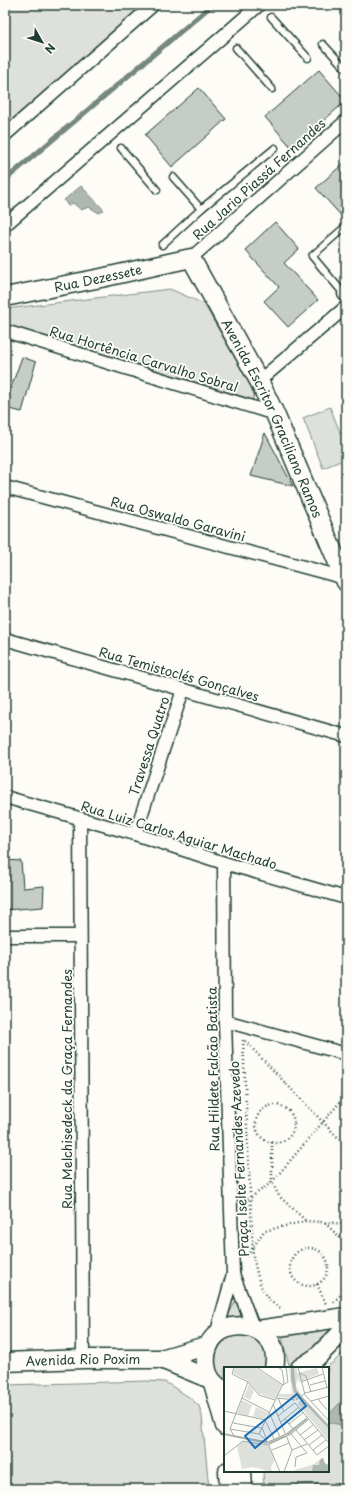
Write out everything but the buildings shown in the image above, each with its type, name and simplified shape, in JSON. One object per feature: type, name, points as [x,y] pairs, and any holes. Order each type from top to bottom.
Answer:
[{"type":"street","points":[[5,135],[152,5]]},
{"type":"street","points":[[5,225],[259,5]]},
{"type":"street","name":"Rua Jario Piassá Fernandes","points":[[191,258],[346,121]]},
{"type":"street","name":"Rua Dezessete","points":[[5,297],[191,258]]},
{"type":"street","name":"Avenida Escritor Graciliano Ramos","points":[[191,258],[259,381],[275,414],[346,579]]},
{"type":"street","points":[[259,381],[346,307]]},
{"type":"street","name":"Rua Hortência Carvalho Sobral","points":[[5,331],[275,414]]},
{"type":"street","name":"Rua Oswaldo Garavini","points":[[5,487],[346,579]]},
{"type":"street","name":"Rua Temistoclés Gonçalves","points":[[5,639],[346,736]]},
{"type":"street","name":"Travessa Quatro","points":[[135,834],[183,690]]},
{"type":"street","name":"Rua Luiz Carlos Aguiar Machado","points":[[5,797],[80,820],[135,834],[224,863],[346,898]]},
{"type":"street","name":"Rua Melchisedeck da Graça Fernandes","points":[[80,820],[83,1359]]},
{"type":"street","name":"Rua Hildete Falcão Batista","points":[[224,863],[225,1021],[233,1274],[256,1329]]},
{"type":"street","points":[[5,936],[80,936]]},
{"type":"street","points":[[225,1021],[346,1054]]},
{"type":"street","name":"Rua Hildete Falcão Batista","points":[[212,1340],[233,1274]]},
{"type":"street","points":[[256,1329],[346,1317]]},
{"type":"street","name":"Avenida Rio Poxim","points":[[5,1362],[83,1359],[161,1360],[212,1340],[224,1329],[243,1325],[256,1329]]},
{"type":"street","points":[[302,1367],[317,1357],[346,1328]]},
{"type":"street","points":[[256,1329],[266,1337],[272,1346],[275,1356],[274,1367]]},
{"type":"street","points":[[212,1340],[205,1356],[206,1368],[216,1384],[224,1421]]},
{"type":"street","name":"Avenida Rio Poxim","points":[[161,1360],[216,1384]]},
{"type":"street","points":[[228,1472],[229,1489]]},
{"type":"street","points":[[242,1472],[242,1489]]},
{"type":"lane","points":[[271,17],[308,58]]},
{"type":"lane","points":[[324,44],[346,69]]},
{"type":"lane","points":[[236,48],[272,89]]},
{"type":"lane","points":[[121,148],[158,190]]},
{"type":"lane","points":[[162,245],[201,209],[275,148]]},
{"type":"lane","points":[[173,177],[201,209]]},
{"type":"lane","points":[[345,295],[312,256],[346,226]]},
{"type":"path","points":[[225,1021],[346,1146]]},
{"type":"path","points":[[243,1039],[250,1041]]},
{"type":"path","name":"Praça Iselte Fernandes Azevedo","points":[[243,1039],[252,1249],[259,1284],[266,1296],[275,1306],[287,1311]]},
{"type":"path","points":[[230,1206],[250,1198],[272,1182],[346,1095]]},
{"type":"path","points":[[276,1105],[282,1106],[292,1114],[294,1126],[289,1137],[284,1140],[272,1142],[262,1137],[258,1132],[256,1126],[257,1119],[264,1109],[276,1105]]},
{"type":"path","points":[[272,1142],[272,1182],[279,1196],[306,1221]]},
{"type":"path","points":[[233,1274],[264,1231],[306,1221],[346,1224]]},
{"type":"path","points":[[325,1222],[346,1244]]},
{"type":"path","points":[[314,1249],[324,1256],[327,1261],[327,1273],[324,1279],[317,1284],[307,1286],[301,1284],[292,1276],[290,1264],[296,1253],[301,1250],[314,1249]]},
{"type":"path","points":[[317,1284],[328,1308]]},
{"type":"path","points":[[333,1303],[346,1289]]},
{"type":"shaded area","points":[[5,5],[149,5],[5,129]]},
{"type":"shaded area","points":[[81,186],[104,210],[99,213],[89,207],[81,210],[73,203],[68,206],[64,200]]},
{"type":"shaded area","points":[[170,289],[204,304],[255,393],[252,401],[5,326],[5,309]]},
{"type":"shaded area","points":[[330,407],[346,447],[346,459],[323,468],[303,418]]},
{"type":"shaded area","points":[[241,1290],[253,1315],[227,1318]]},
{"type":"shaded area","points":[[339,1323],[334,1336],[289,1365],[281,1334]]},
{"type":"shaded area","points":[[236,1330],[264,1342],[268,1367],[224,1367],[224,1385],[216,1378],[213,1348]]},
{"type":"shaded area","points":[[346,1349],[346,1489],[264,1489],[263,1472],[329,1472],[329,1367],[326,1367],[335,1361]]},
{"type":"shaded area","points":[[147,1381],[165,1382],[189,1397],[199,1406],[202,1416],[209,1489],[5,1489],[5,1385]]},
{"type":"shaded area","points":[[346,1396],[346,1426],[329,1422],[329,1415]]},
{"type":"shaded area","points":[[310,1484],[346,1484],[346,1489],[240,1489]]},
{"type":"waterway","points":[[5,180],[212,5]]}]
